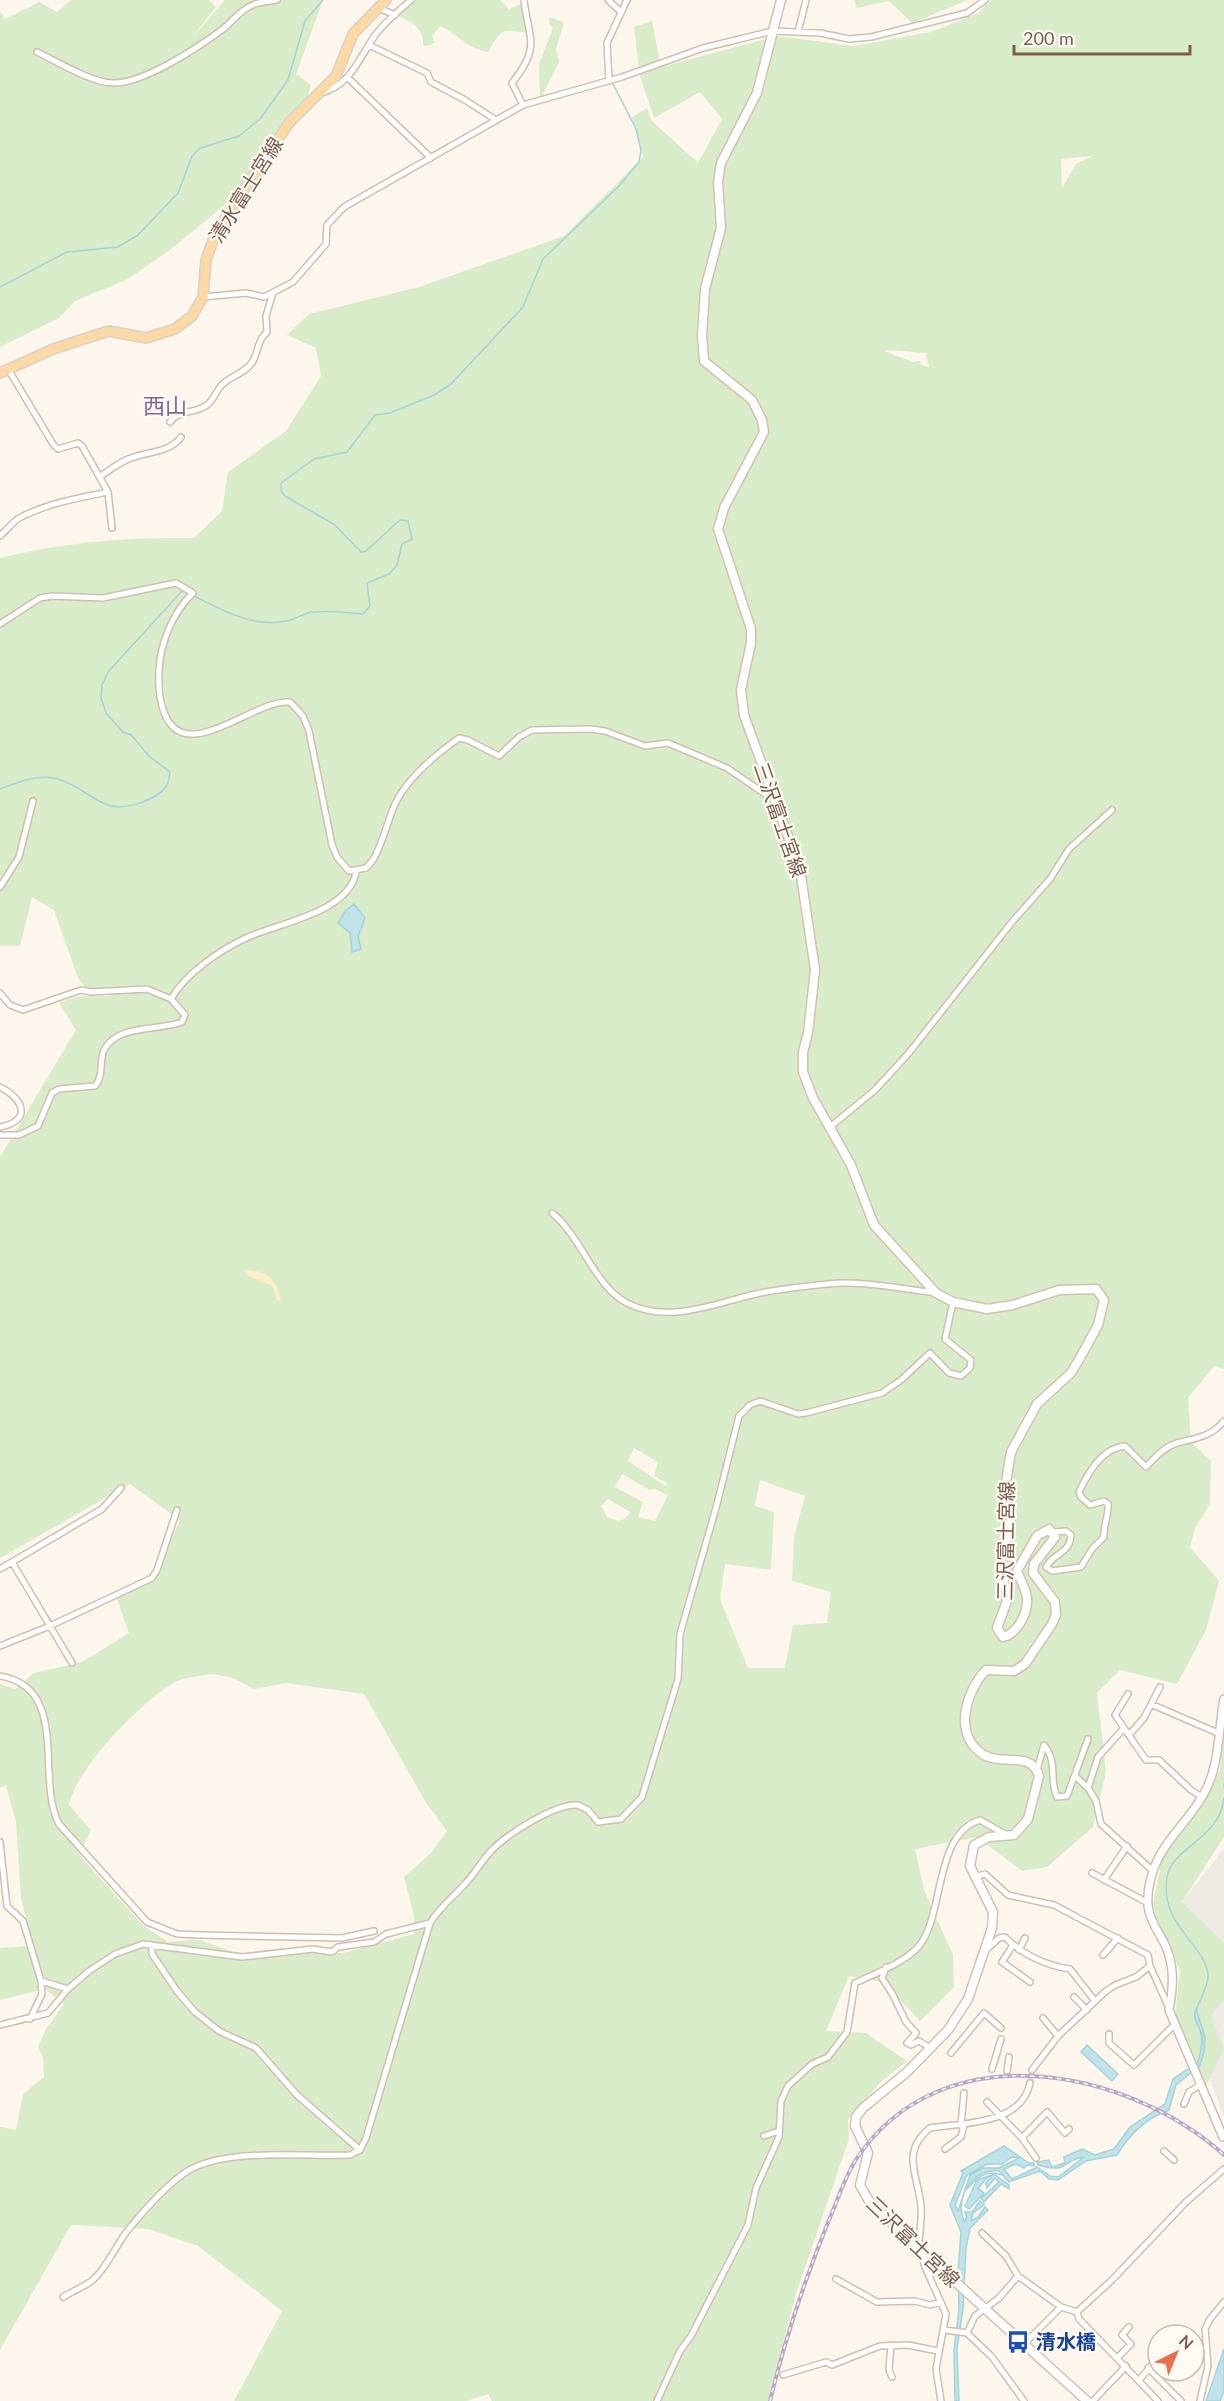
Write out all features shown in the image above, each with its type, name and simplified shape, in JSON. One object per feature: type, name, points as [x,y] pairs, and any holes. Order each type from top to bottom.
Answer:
[{"type":"main road","name":"清水富士宮線","points":[[203,297],[206,260],[216,232],[289,123],[320,93],[340,68],[353,34],[386,0]]},
{"type":"main road","name":"三沢富士宮線","points":[[781,0],[757,93],[721,163],[718,182],[722,228],[705,289],[702,349],[704,361],[752,400],[763,426],[761,441],[724,508],[718,529],[751,629],[752,643],[741,690],[744,715],[800,869],[815,970],[808,1034],[803,1052],[803,1072],[851,1165],[874,1225],[936,1293],[953,1302],[987,1309],[1013,1305],[1059,1290],[1096,1289],[1102,1294],[1104,1308],[1101,1317],[1071,1373],[1037,1404],[1011,1452],[1006,1482],[1011,1519],[1001,1560],[1007,1601],[996,1628],[1003,1637],[1014,1631],[1027,1607],[1027,1596],[1017,1571],[1037,1536],[1049,1529],[1054,1532],[1053,1541],[1034,1564],[1034,1573],[1055,1602],[1056,1615],[1024,1664],[1014,1671],[986,1670],[979,1677],[964,1714],[970,1740],[982,1754],[993,1759],[1027,1762],[1037,1770]]},
{"type":"main road","points":[[4,371],[54,349],[109,331],[146,338],[162,334],[175,329],[192,316],[203,297]]},
{"type":"main road","points":[[1009,1836],[1020,1832],[1028,1819],[1039,1776],[1037,1770]]},
{"type":"main road","name":"三沢富士宮線","points":[[1009,1836],[988,1837],[974,1845],[970,1866],[992,1908],[992,1928],[963,2008],[948,2030],[907,2072],[863,2108],[856,2117],[855,2126],[868,2153],[860,2176],[862,2192],[955,2283],[1087,2401]]},
{"type":"street","points":[[37,52],[112,83],[142,76],[186,56],[208,37],[222,30],[238,14],[255,4],[278,0]]},
{"type":"street","points":[[320,93],[330,91],[347,77],[360,63],[375,35],[411,0]]},
{"type":"street","points":[[523,105],[512,83],[522,70],[533,47],[524,0]]},
{"type":"street","points":[[608,0],[621,12]]},
{"type":"street","points":[[612,80],[607,43],[627,0]]},
{"type":"street","points":[[798,32],[806,0]]},
{"type":"street","points":[[203,297],[246,292],[264,297],[272,296],[302,273],[326,244],[327,225],[344,207],[523,105],[612,80],[703,48],[773,31],[820,33],[849,39],[871,37],[967,13],[985,0]]},
{"type":"street","points":[[378,8],[394,15]]},
{"type":"street","points":[[369,45],[427,73],[431,82],[496,120]]},
{"type":"street","points":[[347,77],[431,158]]},
{"type":"street","points":[[170,422],[182,413],[208,405],[224,382],[232,380],[253,362],[260,338],[267,332],[266,316],[272,296]]},
{"type":"street","points":[[4,371],[58,449],[78,443],[82,446],[108,492],[112,528]]},
{"type":"street","points":[[101,476],[135,456],[146,456],[175,443],[181,437]]},
{"type":"street","points":[[0,536],[20,517],[49,504],[108,492]]},
{"type":"street","points":[[0,624],[40,598],[52,596],[103,598],[176,583],[189,588],[191,595],[175,615],[159,662],[159,696],[170,725],[179,732],[192,736],[222,726],[278,701],[290,702],[303,716],[309,731],[332,845],[349,871],[356,872],[366,868],[373,860],[396,802],[407,786],[436,755],[459,738],[468,740],[499,756],[519,737],[532,730],[556,728],[605,731],[645,746],[668,743],[676,746],[727,768],[765,794],[773,796]]},
{"type":"street","points":[[0,887],[19,857],[33,801]]},
{"type":"street","points":[[830,1127],[875,1090],[908,1054],[1012,922],[1050,879],[1070,849],[1112,810]]},
{"type":"street","points":[[171,999],[195,972],[231,946],[264,930],[309,916],[334,901],[355,880],[356,872]]},
{"type":"street","points":[[0,993],[10,1005],[23,1010],[81,990],[91,993],[147,989],[171,999],[185,1015],[182,1022],[120,1035],[104,1050],[100,1081],[95,1086],[59,1089],[52,1094],[38,1126],[19,1135],[0,1135]]},
{"type":"street","points":[[0,1087],[12,1093],[22,1110],[21,1117],[15,1123],[0,1127]]},
{"type":"street","points":[[552,1213],[574,1237],[613,1292],[625,1303],[640,1308],[684,1311],[713,1307],[782,1289],[830,1284],[936,1293]]},
{"type":"street","points":[[63,2297],[93,2281],[105,2267],[128,2230],[174,2182],[190,2170],[221,2159],[242,2156],[350,2155],[360,2150],[366,2138],[430,1923],[442,1904],[464,1885],[489,1853],[506,1837],[550,1812],[572,1805],[588,1810],[598,1822],[621,1819],[642,1797],[678,1679],[680,1634],[717,1504],[738,1416],[743,1410],[760,1401],[798,1414],[882,1393],[901,1380],[930,1353],[949,1373],[961,1376],[970,1368],[971,1360],[945,1339],[953,1302]]},
{"type":"street","points":[[1054,1532],[1066,1531],[1071,1536],[1070,1544],[1064,1552],[1050,1560],[1046,1567],[1052,1571],[1080,1567],[1092,1549],[1104,1537],[1103,1528],[1108,1513],[1108,1504],[1104,1501],[1090,1506],[1080,1497],[1079,1492],[1095,1464],[1103,1456],[1125,1446],[1146,1467],[1161,1451],[1177,1443],[1207,1436],[1224,1421]]},
{"type":"street","points":[[0,1569],[102,1509],[121,1488]]},
{"type":"street","points":[[0,1646],[50,1626],[152,1578],[157,1570],[177,1510]]},
{"type":"street","points":[[12,1562],[72,1663]]},
{"type":"street","points":[[0,1676],[19,1682],[29,1689],[43,1712],[47,1726],[49,1793],[52,1812],[59,1824],[147,1922],[177,1934],[201,1935],[342,1938],[374,1931]]},
{"type":"street","points":[[1129,1735],[1153,1705],[1160,1687]]},
{"type":"street","points":[[1128,1694],[1115,1715],[1146,1760],[1159,1760],[1191,1790],[1202,1797]]},
{"type":"street","points":[[1169,2010],[1173,1991],[1172,1964],[1153,1927],[1148,1903],[1153,1871],[1164,1845],[1202,1797],[1214,1771],[1224,1699]]},
{"type":"street","points":[[1153,1705],[1218,1733]]},
{"type":"street","points":[[1088,1788],[1098,1757],[1124,1728]]},
{"type":"street","points":[[1037,1770],[1044,1745],[1053,1761],[1058,1797],[1067,1796],[1076,1777],[1088,1739]]},
{"type":"street","points":[[1076,1777],[1088,1788],[1096,1802],[1101,1824],[1153,1871]]},
{"type":"street","points":[[657,2401],[680,2351],[691,2336],[748,2225],[756,2188],[779,2137],[778,2110],[788,2086],[812,2064],[828,2057],[847,2032],[855,1983],[908,1957],[920,1945],[930,1924],[944,1864],[966,1827],[980,1820],[1009,1836]]},
{"type":"street","points":[[0,1842],[7,1905],[23,1921],[41,1981],[42,1994],[30,2019]]},
{"type":"street","points":[[1104,1880],[1127,1846]]},
{"type":"street","points":[[1092,1873],[1148,1903]]},
{"type":"street","points":[[974,1877],[985,1874],[1008,1895],[1054,1905],[1148,1955],[1150,1966],[1223,2141]]},
{"type":"street","points":[[0,1910],[7,1905]]},
{"type":"street","points":[[0,2025],[48,2013],[68,1989],[115,1954],[143,1944],[242,1957],[313,1949],[332,1952],[338,1947],[374,1942],[386,1934],[430,1923]]},
{"type":"street","points":[[983,1953],[999,1938],[1005,1937],[1019,1950],[1060,1968],[1070,1969],[1095,2001]]},
{"type":"street","points":[[1019,1950],[1025,1938]]},
{"type":"street","points":[[1103,1955],[1118,1938]]},
{"type":"street","points":[[152,1945],[152,1954],[180,1996],[195,2012],[219,2031],[256,2048],[297,2095],[360,2150]]},
{"type":"street","points":[[1013,1945],[1002,1962],[1030,1982]]},
{"type":"street","points":[[1032,2070],[1058,2036],[1095,2001],[1115,1985],[1136,1977],[1150,1966]]},
{"type":"street","points":[[886,1967],[882,1978],[906,2022],[916,2033],[907,2043],[911,2045],[919,2041],[930,2048]]},
{"type":"street","points":[[41,1981],[68,1989]]},
{"type":"street","points":[[1074,1997],[1087,2010]]},
{"type":"street","points":[[951,2053],[984,2013],[1001,2028]]},
{"type":"street","points":[[1043,2018],[1058,2036]]},
{"type":"street","points":[[1109,2034],[1109,2043],[1134,2065],[1174,2025]]},
{"type":"street","points":[[992,2069],[1001,2039]]},
{"type":"street","points":[[1007,2071],[1009,2057]]},
{"type":"street","points":[[918,2248],[921,2207],[913,2166],[915,2144],[930,2128],[962,2125],[1000,2115],[1020,2103],[1030,2083]]},
{"type":"street","points":[[1184,2104],[1189,2092],[1200,2085]]},
{"type":"street","points":[[945,2149],[962,2137],[964,2093]]},
{"type":"street","points":[[987,2102],[1022,2138],[1036,2158]]},
{"type":"street","points":[[1022,2138],[1047,2112],[1065,2133],[1069,2129]]},
{"type":"street","points":[[764,2136],[779,2130]]},
{"type":"street","points":[[1164,2151],[1174,2160]]},
{"type":"street","points":[[1077,2312],[1112,2280],[1186,2202],[1224,2169]]},
{"type":"street","points":[[982,2233],[1006,2256],[1018,2276],[1061,2307],[1077,2312],[1080,2319],[1140,2379],[1158,2401]]},
{"type":"street","points":[[927,2256],[923,2260],[924,2267],[946,2314],[948,2330],[938,2350],[936,2369],[941,2401]]},
{"type":"street","points":[[964,2332],[983,2307],[999,2298],[1018,2276]]},
{"type":"street","points":[[836,2279],[877,2302],[915,2301],[930,2305],[940,2302]]},
{"type":"street","points":[[1200,2401],[1208,2366],[1205,2329],[1224,2302]]},
{"type":"street","points":[[1024,2344],[1061,2307]]},
{"type":"street","points":[[1118,2357],[1131,2344],[1122,2335],[1129,2327]]},
{"type":"street","points":[[948,2330],[964,2332],[992,2357],[1024,2401]]},
{"type":"street","points":[[783,2375],[826,2362],[832,2365],[873,2348],[891,2345],[938,2350]]},
{"type":"street","points":[[891,2345],[889,2370],[892,2377]]},
{"type":"street","points":[[1093,2401],[1126,2366]]},
{"type":"street","points":[[1140,2379],[1146,2371]]},
{"type":"street","points":[[1163,2383],[1181,2401]]},
{"type":"shaded area","points":[[1224,1849],[1224,2117],[1202,2056],[1181,1964],[1163,1926]]},
{"type":"green space","points":[[71,0],[209,0],[216,7],[191,39],[225,0],[323,0],[296,74],[311,85],[307,99],[282,123],[233,198],[170,250],[126,280],[75,301],[59,318],[0,347],[0,11],[5,19],[39,2],[57,12]]},
{"type":"green space","points":[[415,0],[500,0],[509,9],[524,3],[527,33],[503,32],[488,52],[474,48],[440,26],[432,36],[435,42],[429,46],[423,45],[419,30],[412,23],[398,16]]},
{"type":"green space","points":[[854,0],[968,0],[912,23],[889,1],[857,8]]},
{"type":"green space","points":[[991,0],[1224,0],[1224,1369],[1214,1366],[1188,1398],[1191,1442],[1211,1461],[1210,1504],[1195,1528],[1190,1547],[1219,1581],[1206,1630],[1177,1684],[1120,1670],[1097,1693],[1106,1772],[1093,1827],[1047,1867],[1022,1871],[977,1837],[915,1849],[924,1890],[953,1955],[954,1987],[920,2021],[883,1982],[849,1976],[826,2031],[866,2033],[907,2061],[881,2082],[848,2119],[849,2139],[796,2294],[768,2401],[492,2401],[488,2394],[467,2401],[234,2401],[282,2311],[198,2246],[148,2229],[71,2225],[0,2350],[0,2127],[16,2130],[23,2094],[44,2077],[43,2057],[38,2047],[46,2029],[64,2004],[45,1989],[0,2000],[0,1948],[33,1946],[21,1898],[16,1822],[6,1785],[0,1788],[0,1684],[15,1689],[34,1673],[82,1662],[129,1633],[117,1599],[158,1567],[180,1520],[130,1484],[0,1558],[0,1157],[76,1030],[59,1003],[79,997],[110,996],[111,988],[87,989],[78,978],[54,910],[32,897],[20,946],[0,946],[0,558],[48,548],[96,542],[145,538],[194,538],[222,511],[228,472],[286,431],[321,376],[316,348],[287,335],[309,314],[419,287],[564,236],[643,157],[632,117],[647,108],[651,120],[698,163],[722,119],[700,92],[654,118],[640,76],[634,27],[652,21],[661,67],[777,36],[853,46],[931,32],[978,13]],"holes":[[[1092,156],[1076,164],[1062,188],[1061,159]],[[884,351],[926,353],[929,367],[921,365],[920,361],[913,362]],[[634,1448],[658,1462],[654,1476],[667,1483],[666,1486],[628,1461]],[[622,1474],[650,1490],[655,1489],[668,1495],[655,1521],[638,1517],[643,1502],[615,1487]],[[760,1480],[805,1496],[794,1537],[792,1581],[831,1592],[827,1623],[793,1625],[785,1668],[748,1668],[720,1599],[725,1564],[771,1570],[774,1512],[755,1506]],[[608,1499],[630,1512],[627,1517],[619,1521],[607,1517],[601,1506]],[[211,1674],[231,1677],[254,1689],[286,1683],[364,1694],[425,1801],[447,1831],[431,1853],[404,1877],[414,1916],[414,1934],[343,1953],[239,1954],[197,1939],[168,1942],[143,1925],[79,1855],[91,1830],[69,1805],[74,1790],[84,1773],[112,1737],[146,1704],[175,1682]]]},
{"type":"green space","points":[[550,17],[564,23],[556,49],[559,62],[540,100],[539,64],[553,28],[549,24]]},
{"type":"green space","points":[[1224,1719],[1224,1837],[1182,1902],[1224,1943],[1224,2000],[1211,2015],[1224,2049],[1205,2088],[1175,2015],[1180,1971],[1157,1922],[1153,1904],[1163,1853],[1198,1809],[1220,1770]]},
{"type":"sand","points":[[246,1270],[260,1272],[270,1278],[281,1300],[277,1301],[272,1286],[248,1276]]},
{"type":"water","points":[[354,904],[365,918],[358,937],[361,949],[352,952],[350,933],[338,923],[345,911]]},
{"type":"water","points":[[1196,2009],[1205,2037],[1200,2065],[1176,2085],[1169,2110],[1139,2128],[1117,2155],[1086,2161],[1058,2180],[1049,2179],[1040,2171],[1009,2182],[999,2171],[991,2171],[978,2176],[968,2186],[961,2208],[964,2222],[967,2217],[965,2212],[972,2212],[980,2201],[984,2205],[973,2213],[971,2221],[978,2217],[985,2207],[988,2210],[970,2228],[966,2248],[963,2309],[957,2349],[959,2401],[955,2401],[954,2350],[959,2310],[958,2273],[961,2232],[950,2205],[963,2173],[961,2171],[1004,2146],[1029,2163],[1034,2163],[1034,2166],[1027,2165],[1024,2168],[1016,2164],[1004,2169],[1012,2179],[1037,2167],[1050,2176],[1058,2177],[1084,2157],[1055,2168],[1038,2165],[1037,2162],[1049,2160],[1052,2167],[1065,2163],[1064,2157],[1082,2149],[1095,2155],[1114,2149],[1130,2127],[1165,2104],[1173,2079],[1198,2062],[1202,2037],[1195,2020]],"holes":[[[1012,2157],[1019,2158],[999,2168],[983,2168],[970,2175],[958,2211],[955,2205],[967,2175],[987,2164],[1002,2164]]]},
{"type":"water","points":[[1087,2045],[1118,2074],[1112,2081],[1081,2052]]},
{"type":"water","points":[[994,2174],[1009,2185],[1009,2189],[1001,2184],[984,2202],[981,2198],[999,2182],[995,2178],[987,2188],[986,2183],[992,2176],[988,2177],[978,2188],[984,2193],[969,2209],[965,2206],[977,2180]]},
{"type":"water","points":[[1224,2349],[1224,2391],[1220,2401],[1206,2401]]},
{"type":"waterway","points":[[0,287],[67,252],[118,247],[138,235],[178,193],[192,156],[200,148],[239,136],[260,119],[288,80],[305,21],[323,0]]},
{"type":"waterway","points":[[625,9],[631,0]]},
{"type":"waterway","points":[[194,596],[215,607],[250,620],[274,623],[315,612],[363,614],[370,606],[367,583],[389,574],[397,565],[402,544],[412,539],[408,521],[400,520],[366,551],[361,552],[335,525],[285,496],[281,491],[281,483],[314,459],[347,452],[375,415],[390,413],[434,395],[451,384],[523,307],[543,259],[619,186],[639,162],[641,150],[636,129],[612,82]]},
{"type":"waterway","points":[[0,789],[33,779],[54,778],[69,783],[108,805],[123,807],[149,800],[163,790],[168,784],[170,772],[149,756],[131,735],[123,732],[106,713],[101,698],[102,685],[108,672],[182,591],[190,594]]},
{"type":"waterway","points":[[1196,2011],[1208,1980],[1206,1965],[1176,1922],[1170,1909],[1166,1894],[1167,1877],[1177,1858],[1214,1823],[1221,1812],[1224,1798]]},
{"type":"waterway","points":[[1201,2032],[1202,2045]]},
{"type":"waterway","points":[[967,2189],[983,2175],[992,2173],[1003,2175]]},
{"type":"tunnel","points":[[1030,2083],[1032,2070]]},
{"type":"railway","points":[[770,2401],[804,2287],[820,2242],[853,2165],[893,2118],[936,2092],[985,2078],[1036,2076],[1087,2084],[1137,2101],[1184,2125],[1224,2155]]},
{"type":"place","name":"清水橋","points":[[1018,2342]]},
{"type":"district","name":"西山","points":[[165,406]]}]
